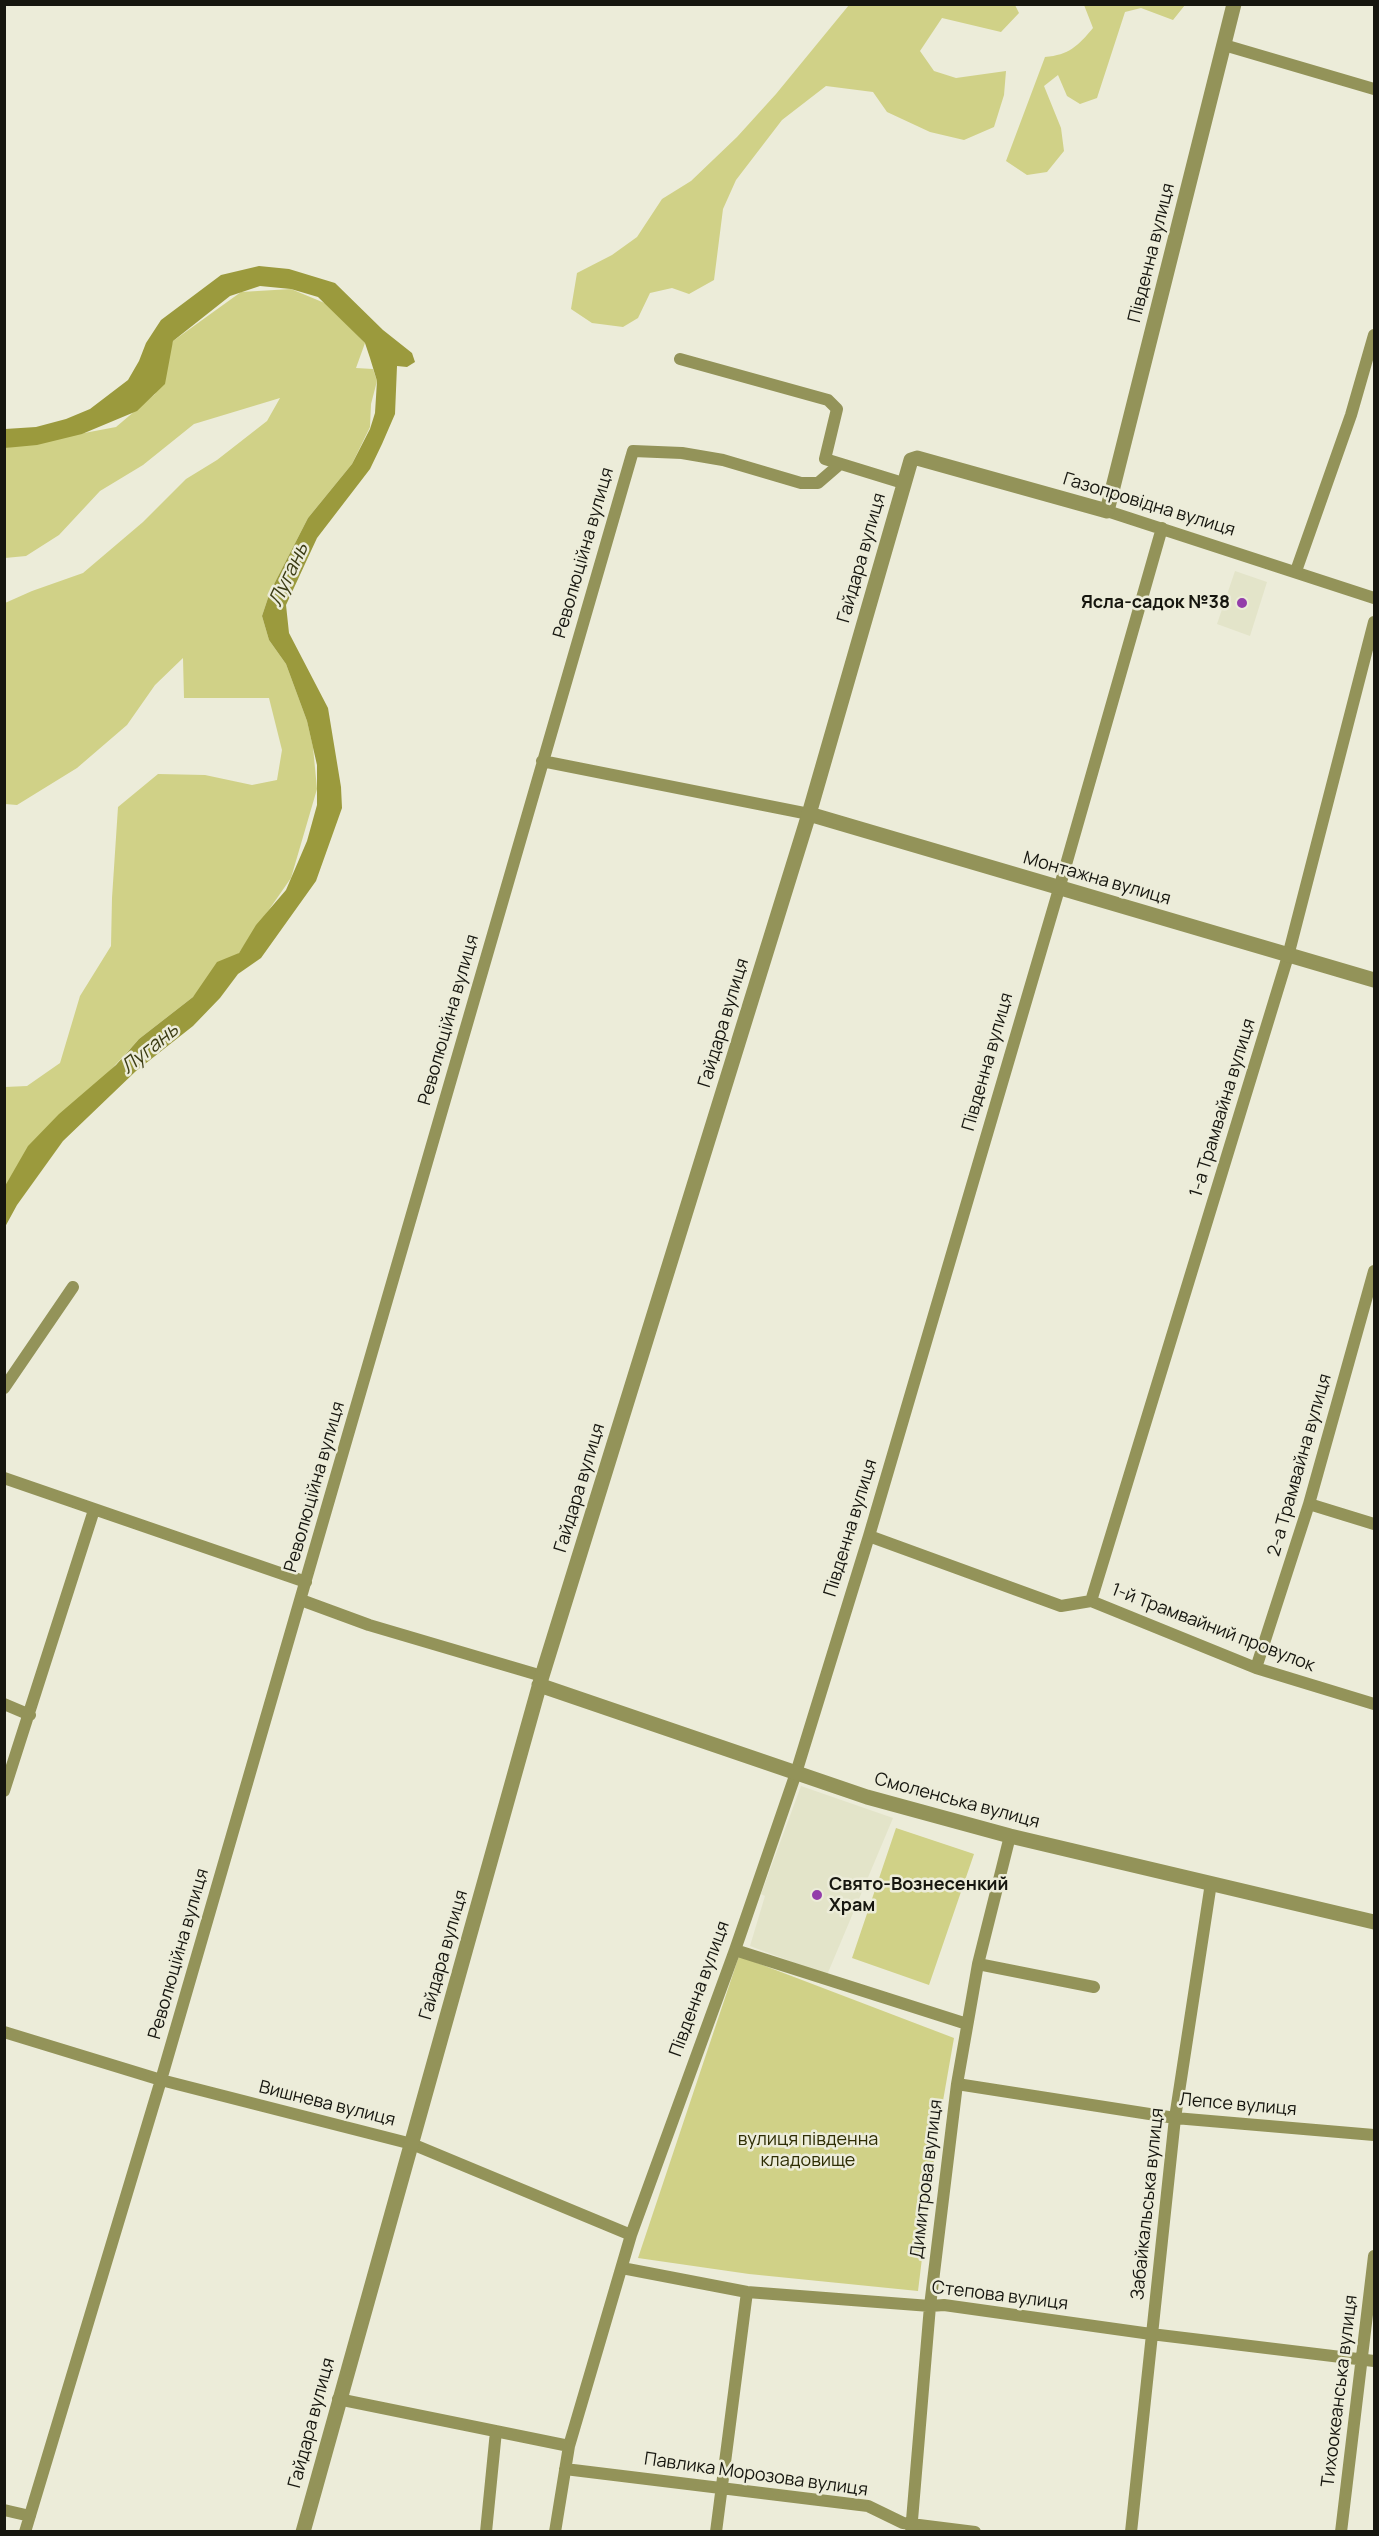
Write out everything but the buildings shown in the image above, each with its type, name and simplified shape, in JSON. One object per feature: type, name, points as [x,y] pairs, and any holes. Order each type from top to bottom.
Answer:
[{"type":"street","name":"Південна вулиця","points":[[1107,511],[1234,4]]},
{"type":"street","points":[[1224,45],[1374,89]]},
{"type":"street","points":[[1296,571],[1351,415],[1374,335]]},
{"type":"street","points":[[680,359],[828,400],[837,409],[825,459],[903,483]]},
{"type":"street","name":"Революційна вулиця","points":[[25,2532],[161,2080],[633,451],[682,453],[723,460],[801,483],[818,483],[840,464]]},
{"type":"street","name":"Газопровідна вулиця","points":[[911,460],[917,458],[1107,511],[1374,597]]},
{"type":"street","name":"Гайдара вулиця","points":[[303,2532],[338,2399],[412,2144],[541,1680],[809,814],[911,460]]},
{"type":"street","name":"Південна вулиця","points":[[555,2532],[569,2446],[631,2235],[735,1950],[796,1773],[869,1536],[1059,889],[1162,528]]},
{"type":"street","name":"1-а Трамвайна вулиця","points":[[1091,1602],[1288,956],[1374,622]]},
{"type":"street","points":[[542,761],[809,814]]},
{"type":"street","name":"Монтажна вулиця","points":[[809,814],[1374,980]]},
{"type":"street","name":"2-а Трамвайна вулиця","points":[[1256,1668],[1309,1504],[1374,1271]]},
{"type":"street","points":[[4,1388],[73,1287]]},
{"type":"street","points":[[4,1478],[306,1582]]},
{"type":"street","points":[[1309,1504],[1374,1524]]},
{"type":"street","points":[[4,1791],[94,1510]]},
{"type":"street","name":"1-й Трамвайний провулок","points":[[869,1536],[1061,1606],[1091,1602],[1256,1668],[1374,1704]]},
{"type":"street","points":[[301,1600],[369,1625],[541,1680]]},
{"type":"street","name":"Смоленська вулиця","points":[[541,1680],[867,1797],[1010,1836],[1374,1922]]},
{"type":"street","points":[[4,1704],[30,1715]]},
{"type":"street","name":"Димитрова вулиця","points":[[912,2528],[930,2306],[957,2084],[978,1964],[1010,1836]]},
{"type":"street","name":"Забайкальська вулиця","points":[[1131,2532],[1175,2118],[1210,1882]]},
{"type":"street","points":[[735,1950],[967,2024]]},
{"type":"street","points":[[978,1964],[1094,1987]]},
{"type":"street","name":"Вишнева вулиця","points":[[4,2032],[161,2080],[412,2144],[631,2235]]},
{"type":"street","name":"Лепсе вулиця","points":[[957,2084],[1175,2118],[1374,2135]]},
{"type":"street","name":"Тихоокеанська вулиця","points":[[1341,2532],[1374,2256]]},
{"type":"street","name":"Степова вулиця","points":[[622,2268],[747,2292],[930,2306],[945,2305],[1151,2334],[1374,2361]]},
{"type":"street","points":[[716,2532],[747,2292]]},
{"type":"street","points":[[338,2399],[569,2446]]},
{"type":"street","points":[[486,2532],[496,2431]]},
{"type":"street","name":"Павлика Морозова вулиця","points":[[566,2469],[868,2506],[912,2528],[975,2532]]},
{"type":"street","points":[[4,2510],[30,2516]]},
{"type":"shaded area","name":"Ясла-садок №38","points":[[1235,571],[1267,582],[1250,636],[1217,624]]},
{"type":"shaded area","points":[[801,1786],[893,1818],[827,1975],[750,1946],[765,1896],[761,1894]]},
{"type":"green space","points":[[849,5],[1015,5],[1019,13],[1001,32],[942,18],[920,51],[934,71],[956,78],[1006,71],[1004,95],[994,127],[964,140],[930,132],[887,112],[873,92],[826,86],[782,120],[736,180],[723,209],[714,280],[689,294],[672,288],[650,293],[638,318],[623,327],[592,323],[571,309],[577,273],[612,255],[637,237],[662,199],[691,181],[737,137],[776,94]]},
{"type":"green space","points":[[1084,5],[1185,5],[1173,20],[1141,8],[1125,12],[1097,98],[1080,104],[1067,96],[1058,75],[1044,86],[1061,128],[1064,151],[1047,172],[1027,175],[1006,161],[1045,57],[1067,52],[1083,40],[1093,28]]},
{"type":"green space","points":[[291,289],[327,304],[365,343],[356,368],[373,369],[377,381],[371,404],[370,427],[352,464],[308,518],[270,592],[262,616],[269,640],[286,664],[307,721],[313,747],[317,789],[291,878],[239,953],[193,997],[139,1039],[5,1186],[5,1087],[27,1086],[60,1063],[80,996],[111,946],[118,807],[158,774],[205,775],[252,785],[277,780],[282,750],[269,698],[184,698],[183,658],[155,685],[127,725],[77,768],[17,805],[5,804],[5,603],[83,573],[143,522],[186,479],[217,460],[267,421],[280,398],[194,424],[143,465],[100,491],[59,535],[26,556],[5,558],[5,448],[116,427],[155,394],[173,341],[241,292]]},
{"type":"green space","points":[[896,1828],[974,1854],[929,1985],[852,1958]]},
{"type":"green space","name":"вулиця південна кладовище","points":[[739,1956],[954,2038],[937,2135],[918,2291],[749,2274],[638,2258]]},
{"type":"water","name":"Лугань","points":[[259,266],[289,269],[335,283],[383,330],[412,353],[415,362],[407,367],[397,366],[395,414],[382,444],[370,469],[317,538],[286,605],[289,633],[328,708],[341,787],[342,808],[316,881],[261,958],[238,974],[220,998],[193,1026],[136,1071],[63,1141],[17,1205],[5,1227],[5,1186],[28,1146],[59,1114],[116,1065],[139,1039],[193,997],[217,962],[239,953],[256,925],[286,890],[307,841],[317,805],[317,765],[307,721],[286,664],[269,640],[262,616],[270,592],[308,518],[352,464],[370,429],[375,413],[377,381],[365,343],[318,297],[291,289],[260,286],[230,296],[173,341],[165,384],[137,411],[82,434],[37,445],[5,448],[5,429],[36,427],[66,419],[90,409],[128,380],[146,343],[161,320],[221,275]]},
{"type":"place","name":"Ясла-садок №38","points":[[1242,603]]},
{"type":"place","name":"Свято-Вознесенкий Храм","points":[[817,1895]]}]
